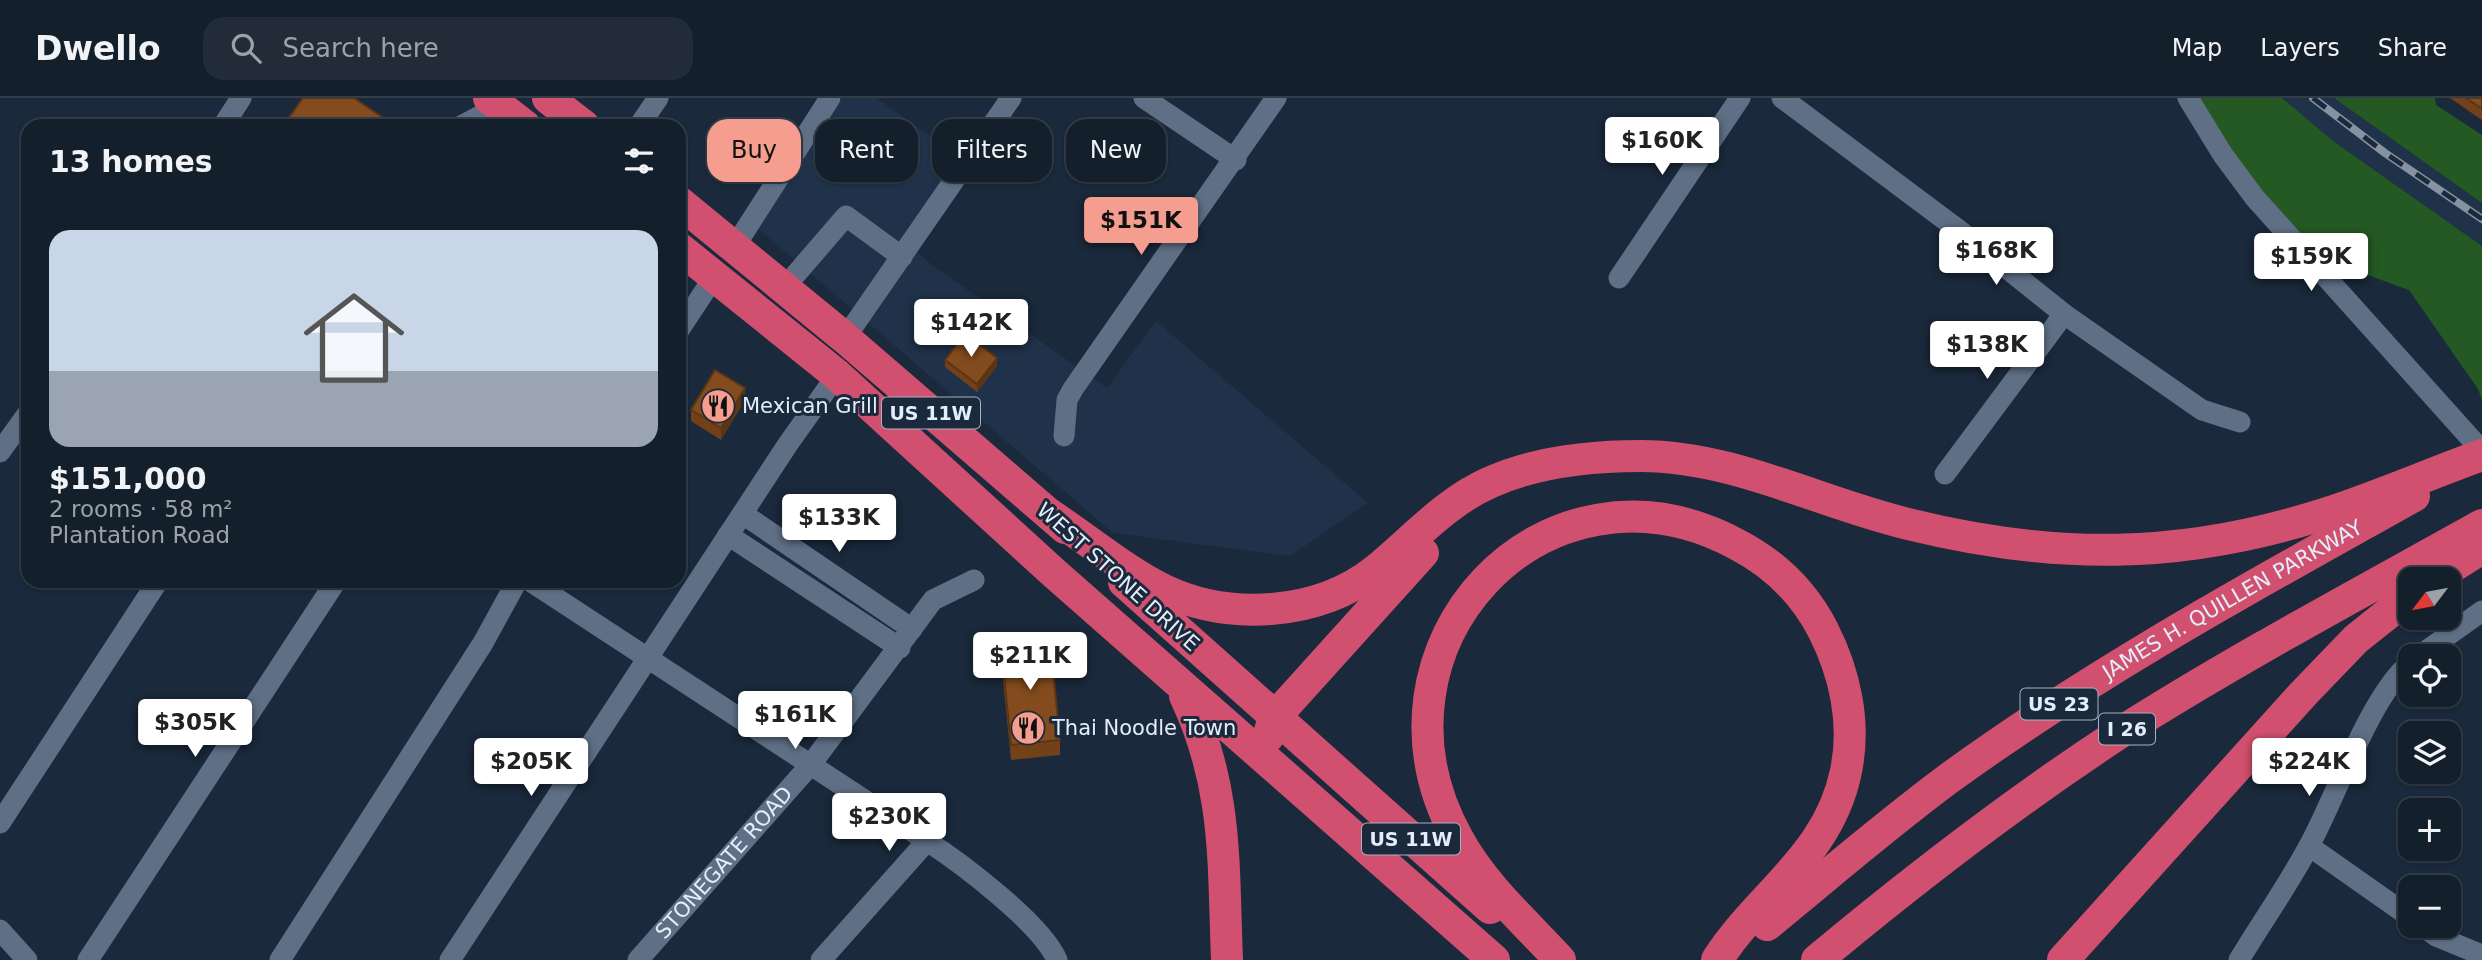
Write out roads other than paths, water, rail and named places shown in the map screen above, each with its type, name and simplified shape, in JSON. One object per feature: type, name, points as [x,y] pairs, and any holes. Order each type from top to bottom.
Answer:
[{"type":"highway","points":[[548,98],[575,119]]},
{"type":"highway","points":[[494,102],[516,119]]},
{"type":"highway","name":"WEST STONE DRIVE","points":[[686,208],[845,338],[1049,514],[1274,718],[1549,960]]},
{"type":"highway","name":"WEST STONE DRIVE","points":[[686,254],[837,376],[1268,763],[1494,960]]},
{"type":"highway","points":[[714,277],[750,285],[820,340],[845,338]]},
{"type":"highway","points":[[837,376],[851,373],[868,377],[989,480],[1017,488]]},
{"type":"highway","points":[[1049,514],[1163,590],[1226,609],[1278,608],[1300,604],[1349,587],[1372,573],[1426,524],[1463,497],[1492,481],[1542,466],[1605,457],[1686,459],[1735,470],[1902,523],[1961,537],[2030,548],[2105,552],[2164,549],[2230,538],[2415,487],[2482,455]]},
{"type":"highway","points":[[1268,763],[1266,751],[1274,718],[1410,565],[1450,526],[1497,492],[1542,466]]},
{"type":"highway","name":"JAMES H. QUILLEN PARKWAY","points":[[1726,960],[1949,779],[2041,716],[2415,487]]},
{"type":"highway","points":[[1560,960],[1471,861],[1457,838],[1433,781],[1428,754],[1428,692],[1435,664],[1460,611],[1480,585],[1504,562],[1562,530],[1632,517],[1683,523],[1724,537],[1777,570],[1816,616],[1831,646],[1844,687],[1850,738],[1846,772],[1821,834],[1799,867],[1727,945],[1717,960]]},
{"type":"highway","points":[[2446,567],[2476,540]]},
{"type":"highway","name":"I 26","points":[[1817,960],[1909,884],[2119,734],[2266,646],[2476,540]]},
{"type":"highway","points":[[2063,960],[2303,694],[2357,639],[2398,606]]},
{"type":"highway","points":[[1181,685],[1201,729],[1218,790],[1227,960]]},
{"type":"street","points":[[228,119],[241,98]]},
{"type":"street","points":[[463,119],[466,98]]},
{"type":"street","points":[[644,119],[657,98]]},
{"type":"street","points":[[735,247],[830,98]]},
{"type":"street","points":[[845,338],[1011,98]]},
{"type":"street","points":[[1144,98],[1236,160]]},
{"type":"street","points":[[1064,436],[1067,400],[1073,389],[1236,160],[1276,98]]},
{"type":"street","points":[[1619,278],[1740,98]]},
{"type":"street","points":[[1782,98],[2064,314],[2202,410],[2240,422]]},
{"type":"street","points":[[2188,98],[2223,155],[2255,198],[2482,455]]},
{"type":"street","points":[[469,119],[494,102]]},
{"type":"street","points":[[784,288],[846,216],[902,257]]},
{"type":"street","points":[[686,319],[714,277]]},
{"type":"street","points":[[1945,474],[2064,314]]},
{"type":"street","points":[[450,960],[728,535],[837,376]]},
{"type":"street","points":[[0,452],[21,423]]},
{"type":"street","points":[[743,514],[912,629]]},
{"type":"street","points":[[728,535],[900,648]]},
{"type":"street","name":"STONEGATE ROAD","points":[[639,960],[812,763],[900,648],[933,600],[974,580]]},
{"type":"street","points":[[0,823],[153,588]]},
{"type":"street","points":[[88,960],[332,588]]},
{"type":"street","points":[[280,960],[483,643],[513,588]]},
{"type":"street","points":[[540,588],[648,660],[812,763],[955,859],[1036,931],[1057,960]]},
{"type":"street","points":[[2436,644],[2482,611]]},
{"type":"street","points":[[2239,960],[2309,846],[2380,701],[2398,672]]},
{"type":"street","points":[[821,960],[927,841]]},
{"type":"street","points":[[2309,846],[2398,909]]},
{"type":"street","points":[[0,930],[27,960]]},
{"type":"street","points":[[2441,938],[2482,955]]},
{"type":"railway","points":[[2313,98],[2385,153],[2482,219]]},
{"type":"place","name":"Mexican Grill","points":[[718,406]]},
{"type":"place","name":"Thai Noodle Town","points":[[1028,728]]}]
